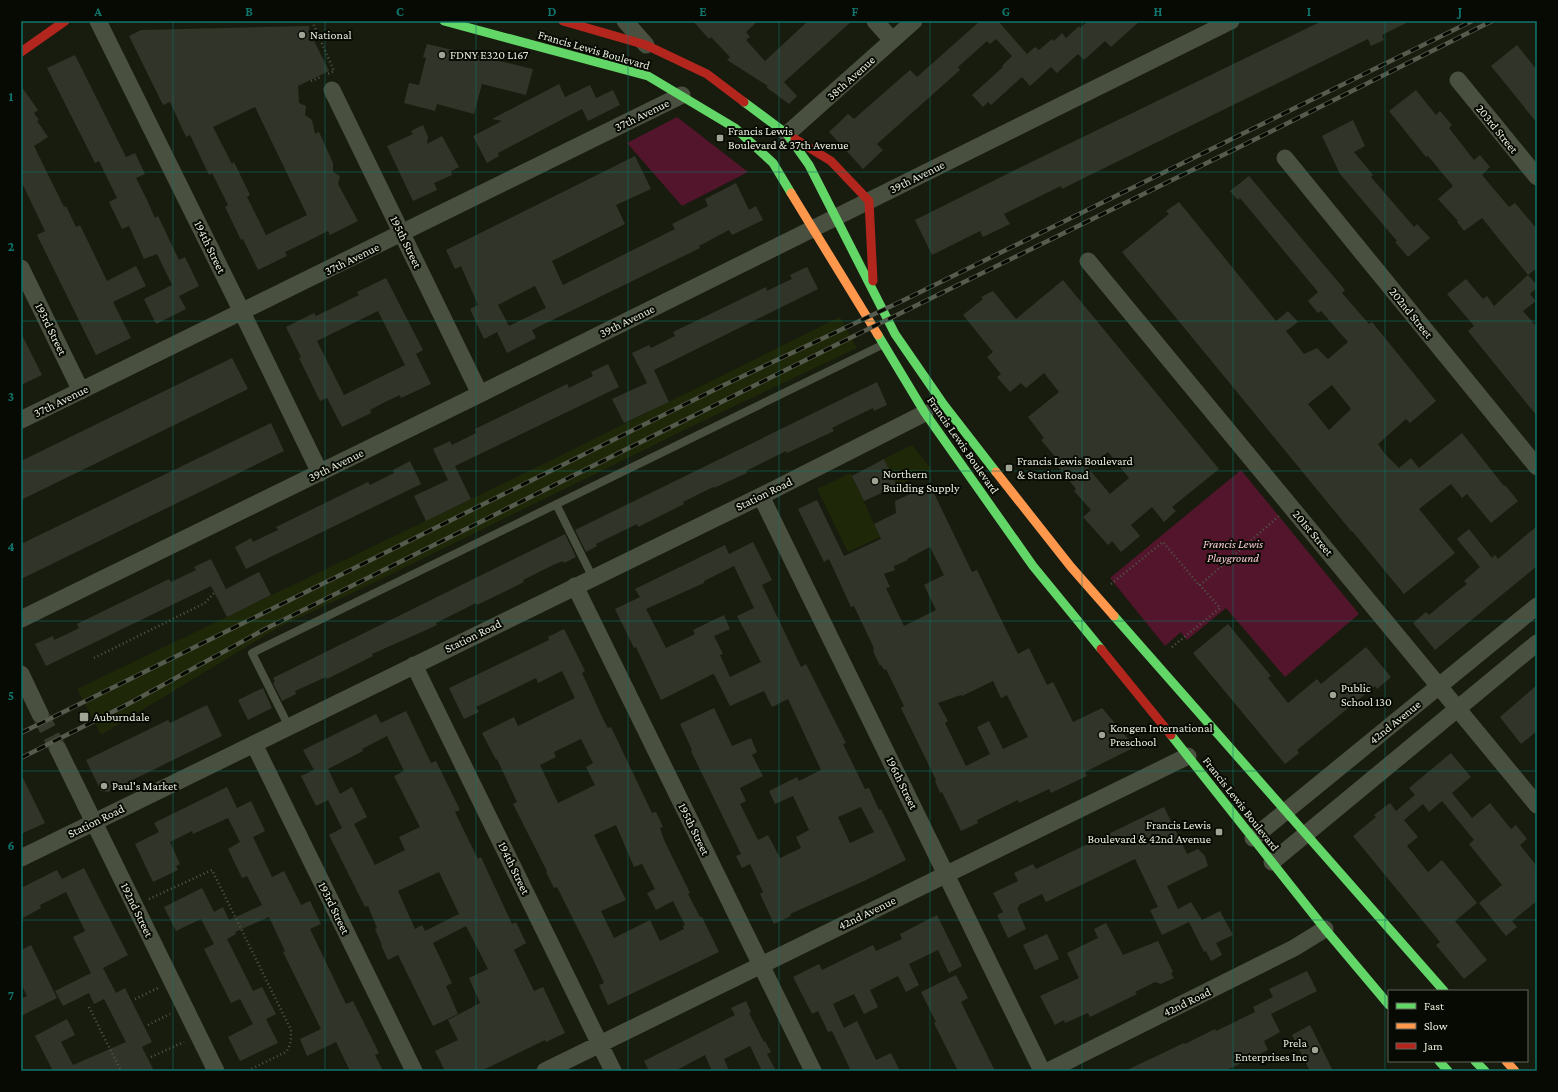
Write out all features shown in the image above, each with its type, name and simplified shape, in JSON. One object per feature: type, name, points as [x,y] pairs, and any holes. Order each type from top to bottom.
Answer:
[{"type":"main road","points":[[21,52],[65,21]]},
{"type":"main road","name":"Francis Lewis Boulevard","points":[[444,21],[648,76],[735,128],[773,163],[925,414],[1034,566],[1188,756],[1325,929],[1388,1004]]},
{"type":"main road","name":"Francis Lewis Boulevard","points":[[563,21],[646,45],[707,74],[787,134],[809,165],[873,288],[895,334],[944,405],[1066,561],[1443,990]]},
{"type":"main road","points":[[787,134],[831,161],[869,201],[873,288]]},
{"type":"main road","points":[[1440,1062],[1448,1071]]},
{"type":"main road","points":[[1476,1062],[1484,1071]]},
{"type":"main road","points":[[1507,1062],[1515,1071]]},
{"type":"street","name":"194th Street","points":[[98,21],[320,473]]},
{"type":"street","points":[[625,21],[646,45]]},
{"type":"street","points":[[875,21],[892,40]]},
{"type":"street","name":"38th Avenue","points":[[787,134],[914,21]]},
{"type":"street","name":"39th Avenue","points":[[21,619],[480,394],[1231,21]]},
{"type":"street","name":"203rd Street","points":[[1458,80],[1537,177]]},
{"type":"street","name":"195th Street","points":[[332,90],[480,394]]},
{"type":"street","name":"37th Avenue","points":[[21,420],[682,95]]},
{"type":"street","name":"202nd Street","points":[[1285,158],[1537,468]]},
{"type":"street","name":"201st Street","points":[[1088,261],[1537,805]]},
{"type":"street","name":"193rd Street","points":[[21,268],[81,391]]},
{"type":"street","name":"Station Road","points":[[21,858],[761,496],[925,414]]},
{"type":"street","name":"196th Street","points":[[761,496],[1042,1071]]},
{"type":"street","name":"195th Street","points":[[575,586],[760,965],[814,1071]]},
{"type":"street","name":"42nd Avenue","points":[[1253,838],[1537,606]]},
{"type":"street","points":[[1272,862],[1537,643]]},
{"type":"street","name":"194th Street","points":[[414,665],[613,1071]]},
{"type":"street","points":[[21,674],[40,714]]},
{"type":"street","name":"193rd Street","points":[[254,744],[414,1071]]},
{"type":"street","name":"192nd Street","points":[[58,749],[216,1071]]},
{"type":"street","name":"42nd Avenue","points":[[545,1071],[1188,756]]},
{"type":"street","name":"42nd Road","points":[[1048,1071],[1294,948],[1325,929]]},
{"type":"lane","points":[[289,727],[252,653],[882,345]]},
{"type":"lane","points":[[556,504],[593,578]]},
{"type":"path","points":[[311,82],[334,71],[312,21]]},
{"type":"path","points":[[1200,585],[1279,516]]},
{"type":"path","points":[[1106,588],[1163,542],[1220,608],[1172,647]]},
{"type":"path","points":[[94,658],[205,603],[214,593]]},
{"type":"path","points":[[149,899],[212,870],[291,1030],[289,1048],[286,1052],[247,1071]]},
{"type":"path","points":[[135,999],[158,988]]},
{"type":"path","points":[[89,1007],[122,1071]]},
{"type":"path","points":[[148,1025],[170,1014]]},
{"type":"path","points":[[152,1057],[184,1042]]},
{"type":"shaded area","points":[[840,317],[857,348],[705,420],[361,589],[279,627],[101,735],[77,689],[529,471]]},
{"type":"shaded area","points":[[910,446],[913,446],[931,469],[897,486],[884,459]]},
{"type":"shaded area","points":[[851,473],[880,537],[848,552],[817,489]]},
{"type":"green space","points":[[677,117],[748,172],[682,206],[627,143]]},
{"type":"green space","name":"Francis Lewis Playground","points":[[1241,470],[1359,614],[1285,677],[1226,608],[1187,640],[1181,632],[1165,646],[1110,578]]},
{"type":"building","points":[[693,21],[758,21],[746,32],[750,37],[746,40],[765,61],[808,21],[852,21],[784,82],[797,96],[789,104],[766,87],[768,86],[727,60],[730,57],[711,37],[709,39]]},
{"type":"building","points":[[980,21],[998,21],[1027,54],[1035,47],[1039,50],[1052,39],[1054,41],[1062,33],[1066,38],[1079,26],[1080,28],[1088,21],[1140,21],[1111,47],[1105,41],[1084,60],[1078,54],[1057,73],[1051,67],[1030,86],[1022,77],[991,105],[988,102],[983,107],[972,95],[1003,67],[1002,66],[1012,56],[996,39],[990,44],[987,41],[958,67],[960,70],[877,144],[883,150],[863,169],[829,132],[848,114],[854,119],[910,70],[917,77]]},
{"type":"building","points":[[1322,21],[1410,21],[1382,35],[1384,40],[1371,46],[1368,39],[1062,189],[1061,186],[1004,214],[1010,224],[983,237],[980,231],[932,255],[915,220]]},
{"type":"building","points":[[309,26],[309,31],[329,71],[298,86],[299,103],[306,106],[305,115],[312,120],[315,134],[319,132],[333,163],[333,172],[340,176],[338,184],[358,221],[330,235],[328,231],[285,252],[287,256],[258,270],[225,207],[228,205],[212,173],[209,175],[190,135],[186,137],[170,102],[163,105],[129,36],[141,30]],"holes":[[[255,107],[307,215],[266,235],[247,197],[250,195],[234,162],[232,164],[213,127]]]},
{"type":"building","points":[[427,44],[533,69],[526,95],[482,84],[474,114],[437,104],[435,111],[404,103],[409,83],[419,85],[426,58],[423,57]]},
{"type":"building","points":[[1517,45],[1537,70],[1537,123],[1491,66]]},
{"type":"building","points":[[75,55],[126,157],[135,153],[145,174],[136,178],[155,218],[158,216],[179,260],[185,257],[199,286],[179,296],[186,309],[156,324],[144,299],[172,285],[157,254],[144,259],[129,226],[122,229],[109,202],[117,198],[99,161],[95,163],[47,68]]},
{"type":"building","points":[[559,84],[565,97],[590,85],[596,98],[613,90],[620,105],[588,121],[582,109],[498,153],[499,156],[487,163],[473,136],[502,121],[492,119]]},
{"type":"building","points":[[21,86],[38,110],[34,113],[39,120],[37,121],[48,137],[34,146],[64,207],[66,206],[76,227],[80,225],[107,281],[136,266],[146,286],[113,302],[131,338],[96,355],[37,235],[45,231],[21,181]]},
{"type":"building","points":[[1416,90],[1436,115],[1440,111],[1452,125],[1449,128],[1474,160],[1480,155],[1490,167],[1482,175],[1509,207],[1515,203],[1537,229],[1537,268],[1528,275],[1482,218],[1464,231],[1457,222],[1458,221],[1438,199],[1453,186],[1428,156],[1426,157],[1389,111]]},
{"type":"building","points":[[1353,120],[1365,146],[1354,152],[1373,175],[1371,177],[1414,227],[1417,224],[1430,238],[1408,257],[1395,242],[1397,241],[1340,174],[1322,136]]},
{"type":"building","points":[[423,125],[428,137],[427,144],[442,136],[459,167],[451,171],[452,175],[434,183],[437,190],[413,201],[387,146],[413,134],[411,131]]},
{"type":"building","points":[[635,156],[651,189],[616,205],[625,224],[552,261],[563,285],[675,229],[672,224],[708,206],[705,199],[736,183],[749,210],[756,206],[763,220],[732,235],[729,230],[699,246],[700,248],[532,330],[536,338],[507,353],[497,332],[484,339],[470,309],[478,305],[461,266],[455,269],[446,250]],"holes":[[[535,286],[546,308],[509,326],[498,305]]]},
{"type":"building","points":[[1249,176],[1345,290],[1342,293],[1369,324],[1372,322],[1436,401],[1410,423],[1406,419],[1378,444],[1385,454],[1399,468],[1411,458],[1419,468],[1462,433],[1504,486],[1505,485],[1518,501],[1491,523],[1467,494],[1462,498],[1451,484],[1419,509],[1455,553],[1404,594],[1122,252],[1169,214],[1166,211],[1179,202],[1276,321],[1288,311],[1298,322],[1286,331],[1304,354],[1317,348],[1328,359],[1348,342],[1321,311],[1318,313],[1308,301],[1318,292],[1240,198],[1238,200],[1230,191]],"holes":[[[1332,385],[1351,409],[1329,430],[1308,404]]]},
{"type":"building","points":[[807,267],[818,289],[654,370],[669,402],[624,423],[612,399],[647,383],[632,353],[649,345],[651,348],[675,336],[673,332],[766,287],[767,291],[792,279],[790,275]]},
{"type":"building","points":[[1528,275],[1537,285],[1537,288],[1530,294],[1536,301],[1523,311],[1537,327],[1537,416],[1468,331],[1474,326],[1447,294],[1466,279],[1483,299],[1487,296],[1494,306]]},
{"type":"building","points":[[386,278],[423,350],[416,354],[431,384],[401,398],[400,395],[383,403],[370,410],[371,413],[342,427],[327,398],[320,401],[286,327],[314,313],[316,316],[359,295],[357,292]],"holes":[[[378,311],[405,365],[344,395],[317,341]]]},
{"type":"building","points":[[1063,280],[1219,469],[1172,507],[1176,511],[1164,522],[1152,507],[1131,525],[1140,536],[1121,552],[1112,541],[1108,545],[1083,517],[1091,510],[1074,491],[1076,489],[1054,462],[1057,459],[1041,440],[1044,438],[1028,417],[1059,392],[1044,373],[1026,388],[1021,383],[1010,392],[997,377],[1001,374],[987,357],[993,352],[963,315],[983,299],[981,297],[993,291],[1016,319]],"holes":[[[1108,452],[1129,478],[1110,494],[1088,468]]]},
{"type":"building","points":[[21,333],[42,375],[21,385]]},
{"type":"building","points":[[232,358],[248,389],[21,500],[21,461]]},
{"type":"building","points":[[608,364],[619,387],[455,466],[471,499],[426,521],[414,496],[448,480],[433,449],[450,441],[452,445],[476,433],[475,429],[567,384],[569,388],[593,376],[591,372]]},
{"type":"building","points":[[877,382],[887,405],[874,411],[873,408],[842,423],[832,428],[834,431],[787,453],[786,451],[746,471],[747,473],[714,488],[713,487],[683,502],[684,504],[638,527],[637,524],[596,544],[597,546],[586,552],[575,530]]},
{"type":"building","points":[[271,423],[284,451],[21,579],[21,544]]},
{"type":"building","name":"Northern Building Supply","points":[[884,459],[897,486],[864,501],[852,476]]},
{"type":"building","points":[[410,461],[421,484],[246,569],[235,547],[251,538],[253,542],[278,530],[276,527],[368,482],[370,485],[394,473],[393,470]]},
{"type":"building","points":[[930,485],[972,572],[977,570],[1018,654],[1029,648],[1047,685],[1053,682],[1073,722],[1102,708],[1135,747],[1085,772],[1087,776],[1051,793],[1049,789],[1019,803],[1018,800],[977,820],[978,823],[961,831],[942,792],[940,793],[935,781],[936,780],[901,708],[904,706],[886,669],[884,670],[881,665],[880,666],[873,651],[873,646],[854,606],[851,607],[829,559],[824,562],[798,509],[817,500],[844,556],[881,539],[874,524],[896,513],[895,501]],"holes":[[[930,547],[944,575],[924,585],[936,610],[904,626],[886,588],[890,587],[884,574],[895,570],[894,566],[908,560],[907,559]],[[993,681],[1001,698],[1007,695],[1028,737],[1003,749],[989,721],[977,727],[990,754],[966,766],[945,723],[948,721],[938,703],[961,695],[962,696]]]},
{"type":"building","points":[[1537,526],[1537,566],[1435,650],[1413,623],[1426,612],[1429,615],[1467,584],[1464,581],[1480,567],[1457,539],[1469,529],[1492,558],[1495,555],[1498,559]]},
{"type":"building","points":[[565,534],[576,557],[564,563],[563,561],[553,565],[523,580],[524,582],[477,605],[476,603],[436,623],[437,625],[372,654],[373,656],[327,679],[326,677],[295,691],[296,694],[282,701],[273,683],[275,682],[273,678]]},
{"type":"building","points":[[753,542],[772,580],[762,585],[801,667],[806,664],[846,743],[843,744],[865,789],[869,788],[906,860],[864,881],[790,914],[791,916],[774,924],[760,894],[763,892],[750,864],[742,868],[736,856],[741,854],[691,751],[692,750],[680,724],[714,708],[732,746],[751,738],[757,752],[752,755],[763,776],[740,788],[746,801],[740,804],[758,840],[768,835],[780,858],[801,848],[796,837],[809,830],[793,796],[775,804],[769,791],[797,777],[799,781],[821,770],[788,699],[772,707],[764,691],[730,706],[713,674],[661,700],[636,647],[634,648],[615,609],[640,597],[635,589],[725,545],[729,554]],"holes":[[[734,566],[754,608],[737,616],[761,662],[730,677],[720,655],[723,654],[714,636],[730,629],[724,615],[693,630],[695,634],[666,648],[646,609],[704,583],[704,581]],[[861,807],[874,832],[850,843],[838,817]]]},
{"type":"building","points":[[211,559],[226,589],[259,572],[271,595],[227,617],[211,586],[46,666],[35,644],[53,636],[54,640],[67,634],[79,628],[77,624],[169,579],[171,582],[196,570],[194,567]]},
{"type":"building","name":"Public School 130","points":[[1228,624],[1271,676],[1268,678],[1288,703],[1317,679],[1321,684],[1366,647],[1391,677],[1377,689],[1375,686],[1297,750],[1299,753],[1285,764],[1193,653]]},
{"type":"building","points":[[564,629],[585,671],[582,673],[605,723],[608,728],[611,727],[652,813],[656,812],[663,827],[660,828],[664,840],[690,893],[688,894],[700,917],[702,917],[719,952],[608,1005],[599,985],[604,983],[593,959],[557,887],[554,888],[546,872],[547,871],[513,804],[517,802],[497,759],[496,760],[482,733],[514,717],[518,726],[575,698],[562,671],[538,683],[536,678],[476,707],[479,712],[464,719],[449,688],[549,640],[548,637]],"holes":[[[581,739],[593,763],[586,767],[595,785],[558,803],[540,765],[556,757],[554,752]],[[616,825],[634,867],[642,864],[655,889],[647,893],[656,910],[673,901],[685,925],[683,926],[684,929],[660,941],[650,920],[614,938],[601,911],[626,900],[594,835]]]},
{"type":"building","points":[[1537,685],[1537,731],[1521,744],[1500,717]]},
{"type":"building","points":[[263,688],[272,708],[248,720],[238,700]]},
{"type":"building","points":[[207,705],[222,736],[108,792],[101,791],[86,760],[168,720],[170,723]]},
{"type":"building","points":[[406,711],[431,763],[436,761],[460,810],[455,812],[467,837],[478,859],[481,857],[512,924],[516,922],[526,943],[514,950],[534,991],[543,987],[565,1033],[546,1042],[545,1040],[481,1071],[445,1071],[435,1051],[458,1040],[448,1020],[480,1003],[469,978],[488,969],[466,926],[433,943],[452,983],[446,986],[458,1014],[433,1026],[398,955],[388,960],[375,929],[377,928],[368,906],[365,907],[329,835],[342,828],[328,800],[316,806],[301,776],[314,770],[303,750],[376,714],[381,723]],"holes":[[[387,736],[404,771],[394,776],[420,827],[399,837],[405,850],[375,865],[354,824],[367,817],[352,787],[340,794],[328,769],[363,751],[362,749]],[[439,872],[459,914],[425,931],[422,925],[415,929],[398,891]]]},
{"type":"building","points":[[1451,753],[1471,777],[1452,793],[1472,818],[1490,803],[1511,829],[1516,825],[1527,839],[1520,845],[1537,866],[1537,901],[1512,921],[1517,927],[1506,936],[1479,903],[1502,885],[1469,844],[1474,840],[1442,801],[1429,812],[1423,804],[1404,820],[1418,837],[1407,846],[1428,872],[1442,860],[1477,903],[1455,921],[1487,960],[1464,979],[1436,945],[1440,942],[1353,836],[1376,817],[1374,815],[1390,803],[1396,811],[1415,795],[1409,788]]},
{"type":"building","points":[[21,774],[45,823],[21,834]]},
{"type":"building","points":[[227,787],[237,808],[251,801],[265,831],[253,837],[272,877],[284,871],[301,905],[310,901],[321,924],[310,929],[346,1004],[353,1001],[379,1053],[375,1055],[383,1071],[350,1071],[336,1042],[307,1056],[300,1039],[321,1029],[283,952],[285,951],[269,917],[235,932],[236,934],[227,939],[253,991],[262,987],[276,1014],[266,1019],[278,1043],[240,1061],[228,1037],[253,1024],[240,999],[231,1003],[204,949],[214,944],[201,919],[176,931],[164,907],[202,888],[214,912],[223,907],[229,920],[262,905],[247,876],[242,878],[228,849],[240,842],[228,818],[193,834],[192,831],[170,842],[180,864],[176,866],[178,870],[153,882],[135,844],[159,832],[154,823]]},
{"type":"building","points":[[1164,807],[1187,854],[1198,849],[1205,856],[1208,866],[1167,886],[1178,909],[1191,902],[1202,920],[1220,911],[1233,935],[1216,943],[1222,955],[1211,961],[1206,951],[1204,952],[1189,922],[1162,935],[1150,910],[1158,907],[1135,859],[1046,902],[1042,894],[1019,905],[1017,908],[1026,929],[1008,938],[997,915],[1003,912],[993,893],[1018,881],[1014,873],[1033,864],[1036,869]]},
{"type":"building","points":[[84,868],[128,955],[103,968],[116,993],[125,988],[152,1042],[142,1047],[154,1071],[53,1071],[35,1036],[67,1019],[75,1035],[61,1042],[73,1065],[126,1042],[104,999],[94,1004],[89,993],[63,1006],[55,991],[91,973],[73,937],[85,931],[66,892],[40,905],[41,908],[21,919],[21,888],[57,870],[62,879]]},
{"type":"building","points":[[937,915],[962,966],[949,973],[938,950],[909,964],[919,985],[906,992],[898,976],[870,990],[878,1007],[864,1014],[854,994],[833,1004],[844,1028],[857,1021],[876,1060],[891,1053],[900,1071],[851,1071],[832,1031],[828,1032],[818,1011],[812,1014],[793,977],[819,964],[822,970],[873,945],[876,951],[902,939],[900,934]]},
{"type":"building","points":[[1106,923],[1123,955],[1158,941],[1173,972],[1171,973],[1174,978],[1161,984],[1155,982],[1135,992],[1137,994],[1090,1017],[1088,1013],[1065,1023],[1064,1020],[1055,1025],[1040,996],[1079,978],[1067,953],[1098,938],[1094,929]]},
{"type":"building","points":[[1047,934],[1059,959],[1035,970],[1023,945]]},
{"type":"building","points":[[31,945],[57,998],[21,1016],[21,999],[27,996],[21,984],[21,950]]},
{"type":"building","points":[[1307,971],[1317,991],[1271,1014],[1280,1032],[1264,1041],[1268,1050],[1225,1071],[1125,1071],[1255,1012],[1253,1007],[1273,997],[1269,989]]},
{"type":"building","points":[[956,975],[968,998],[961,1002],[995,1071],[958,1071],[934,1023],[936,1022],[921,992]]},
{"type":"building","points":[[746,1001],[751,1012],[749,1013],[771,1052],[767,1054],[776,1071],[762,1071],[750,1046],[724,1059],[729,1071],[712,1071],[705,1055],[675,1071],[649,1071],[644,1061],[735,1015],[731,1008]]},
{"type":"building","points":[[1310,1025],[1333,1071],[1310,1071],[1292,1035]]},
{"type":"tunnel","points":[[40,714],[58,749]]},
{"type":"railway","points":[[21,733],[722,386],[902,301],[1472,21]]},
{"type":"railway","points":[[21,758],[130,703],[267,628],[1492,21]]},
{"type":"traffic: fast","points":[[444,21],[648,76],[735,128],[773,163],[791,193]]},
{"type":"traffic: fast","points":[[744,102],[787,134],[809,165],[895,334],[944,405],[996,472]]},
{"type":"traffic: fast","points":[[878,335],[925,413],[1033,566],[1101,649]]},
{"type":"traffic: fast","points":[[1114,616],[1443,990]]},
{"type":"traffic: fast","points":[[1171,735],[1325,929],[1388,1004]]},
{"type":"traffic: fast","points":[[1440,1062],[1448,1071]]},
{"type":"traffic: fast","points":[[1476,1062],[1485,1071]]},
{"type":"traffic: slow","points":[[791,193],[878,335]]},
{"type":"traffic: slow","points":[[996,472],[1071,567],[1114,616]]},
{"type":"traffic: slow","points":[[1507,1062],[1515,1071]]},
{"type":"traffic: jam","points":[[21,52],[65,21]]},
{"type":"traffic: jam","points":[[563,21],[646,45],[707,74],[744,102]]},
{"type":"traffic: jam","points":[[795,139],[831,161],[869,201],[873,281]]},
{"type":"traffic: jam","points":[[1101,649],[1171,735]]},
{"type":"place","name":"National","points":[[302,35]]},
{"type":"place","name":"FDNY E320 L167","points":[[442,55]]},
{"type":"place","name":"Francis Lewis Boulevard & 37th Avenue","points":[[720,138]]},
{"type":"place","name":"Francis Lewis Boulevard & Station Road","points":[[1009,468]]},
{"type":"place","name":"Northern Building Supply","points":[[875,481]]},
{"type":"place","name":"Public School 130","points":[[1333,695]]},
{"type":"place","name":"Auburndale","points":[[84,717]]},
{"type":"place","name":"Kongen International Preschool","points":[[1102,735]]},
{"type":"place","name":"Paul's Market","points":[[104,786]]},
{"type":"place","name":"Francis Lewis Boulevard & 42nd Avenue","points":[[1219,832]]},
{"type":"place","name":"Prela Enterprises Inc","points":[[1315,1050]]}]
